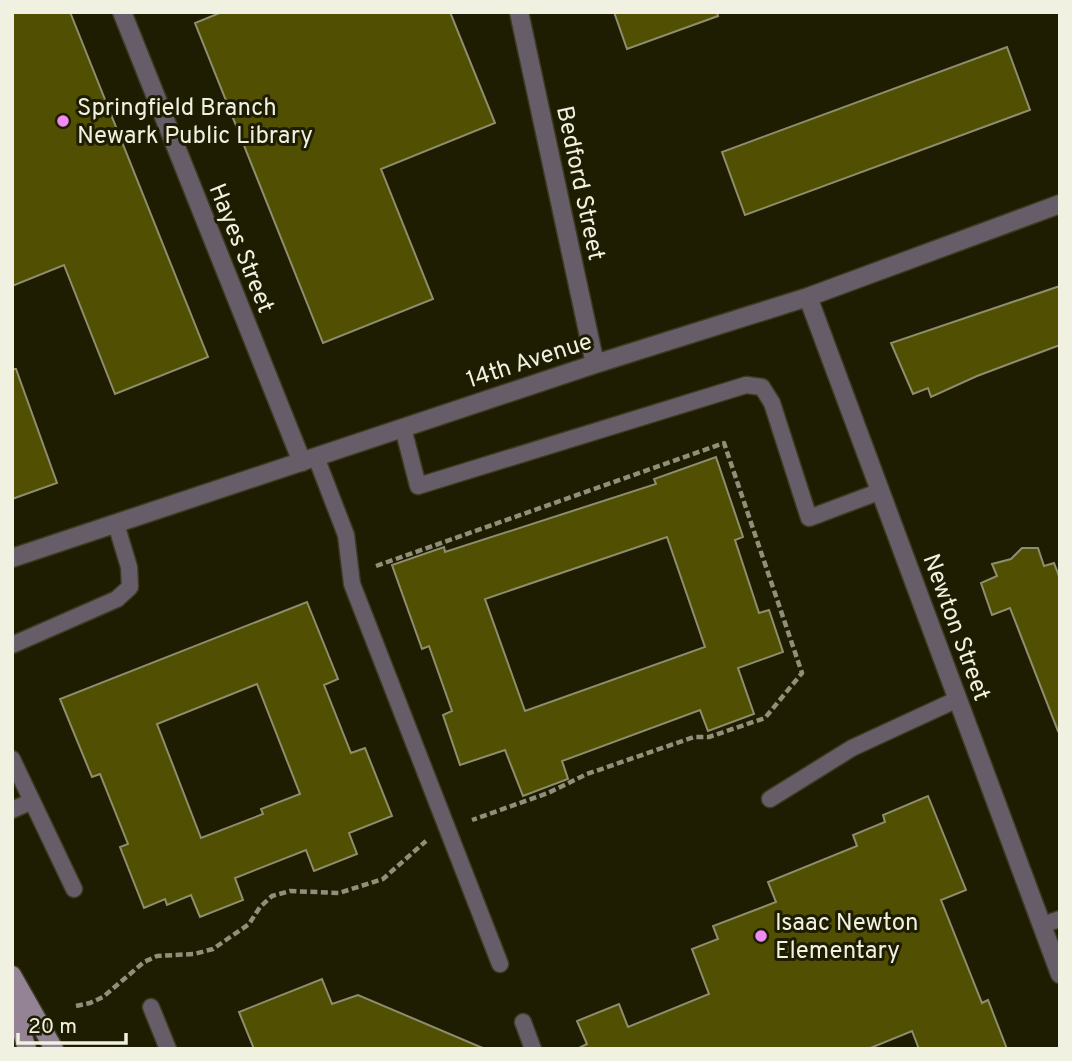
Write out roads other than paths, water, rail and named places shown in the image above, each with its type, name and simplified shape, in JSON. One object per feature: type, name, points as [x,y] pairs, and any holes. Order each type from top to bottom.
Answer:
[{"type":"main road","points":[[12,975],[54,1049]]},
{"type":"main road","points":[[12,1000],[27,1049]]},
{"type":"street","name":"Hayes Street","points":[[121,12],[309,460]]},
{"type":"street","name":"Bedford Street","points":[[519,12],[595,363]]},
{"type":"street","name":"14th Avenue","points":[[12,558],[595,363],[808,297],[1060,204]]},
{"type":"street","name":"Newton Street","points":[[808,297],[1060,974]]},
{"type":"lane","points":[[403,428],[418,486],[746,385],[762,387],[772,403],[809,518],[881,491]]},
{"type":"lane","points":[[309,460],[346,535],[352,584],[500,964]]},
{"type":"lane","points":[[12,645],[117,599],[130,587],[129,567],[116,524]]},
{"type":"lane","points":[[770,799],[852,748],[958,699]]},
{"type":"lane","points":[[12,759],[74,889]]},
{"type":"lane","points":[[12,810],[32,801]]},
{"type":"lane","points":[[1042,925],[1060,919]]},
{"type":"lane","points":[[151,1007],[168,1049]]},
{"type":"lane","points":[[523,1023],[533,1049]]},
{"type":"place","name":"Springfield Branch Newark Public Library","points":[[63,121]]},
{"type":"place","name":"Isaac Newton Elementary","points":[[761,936]]}]
